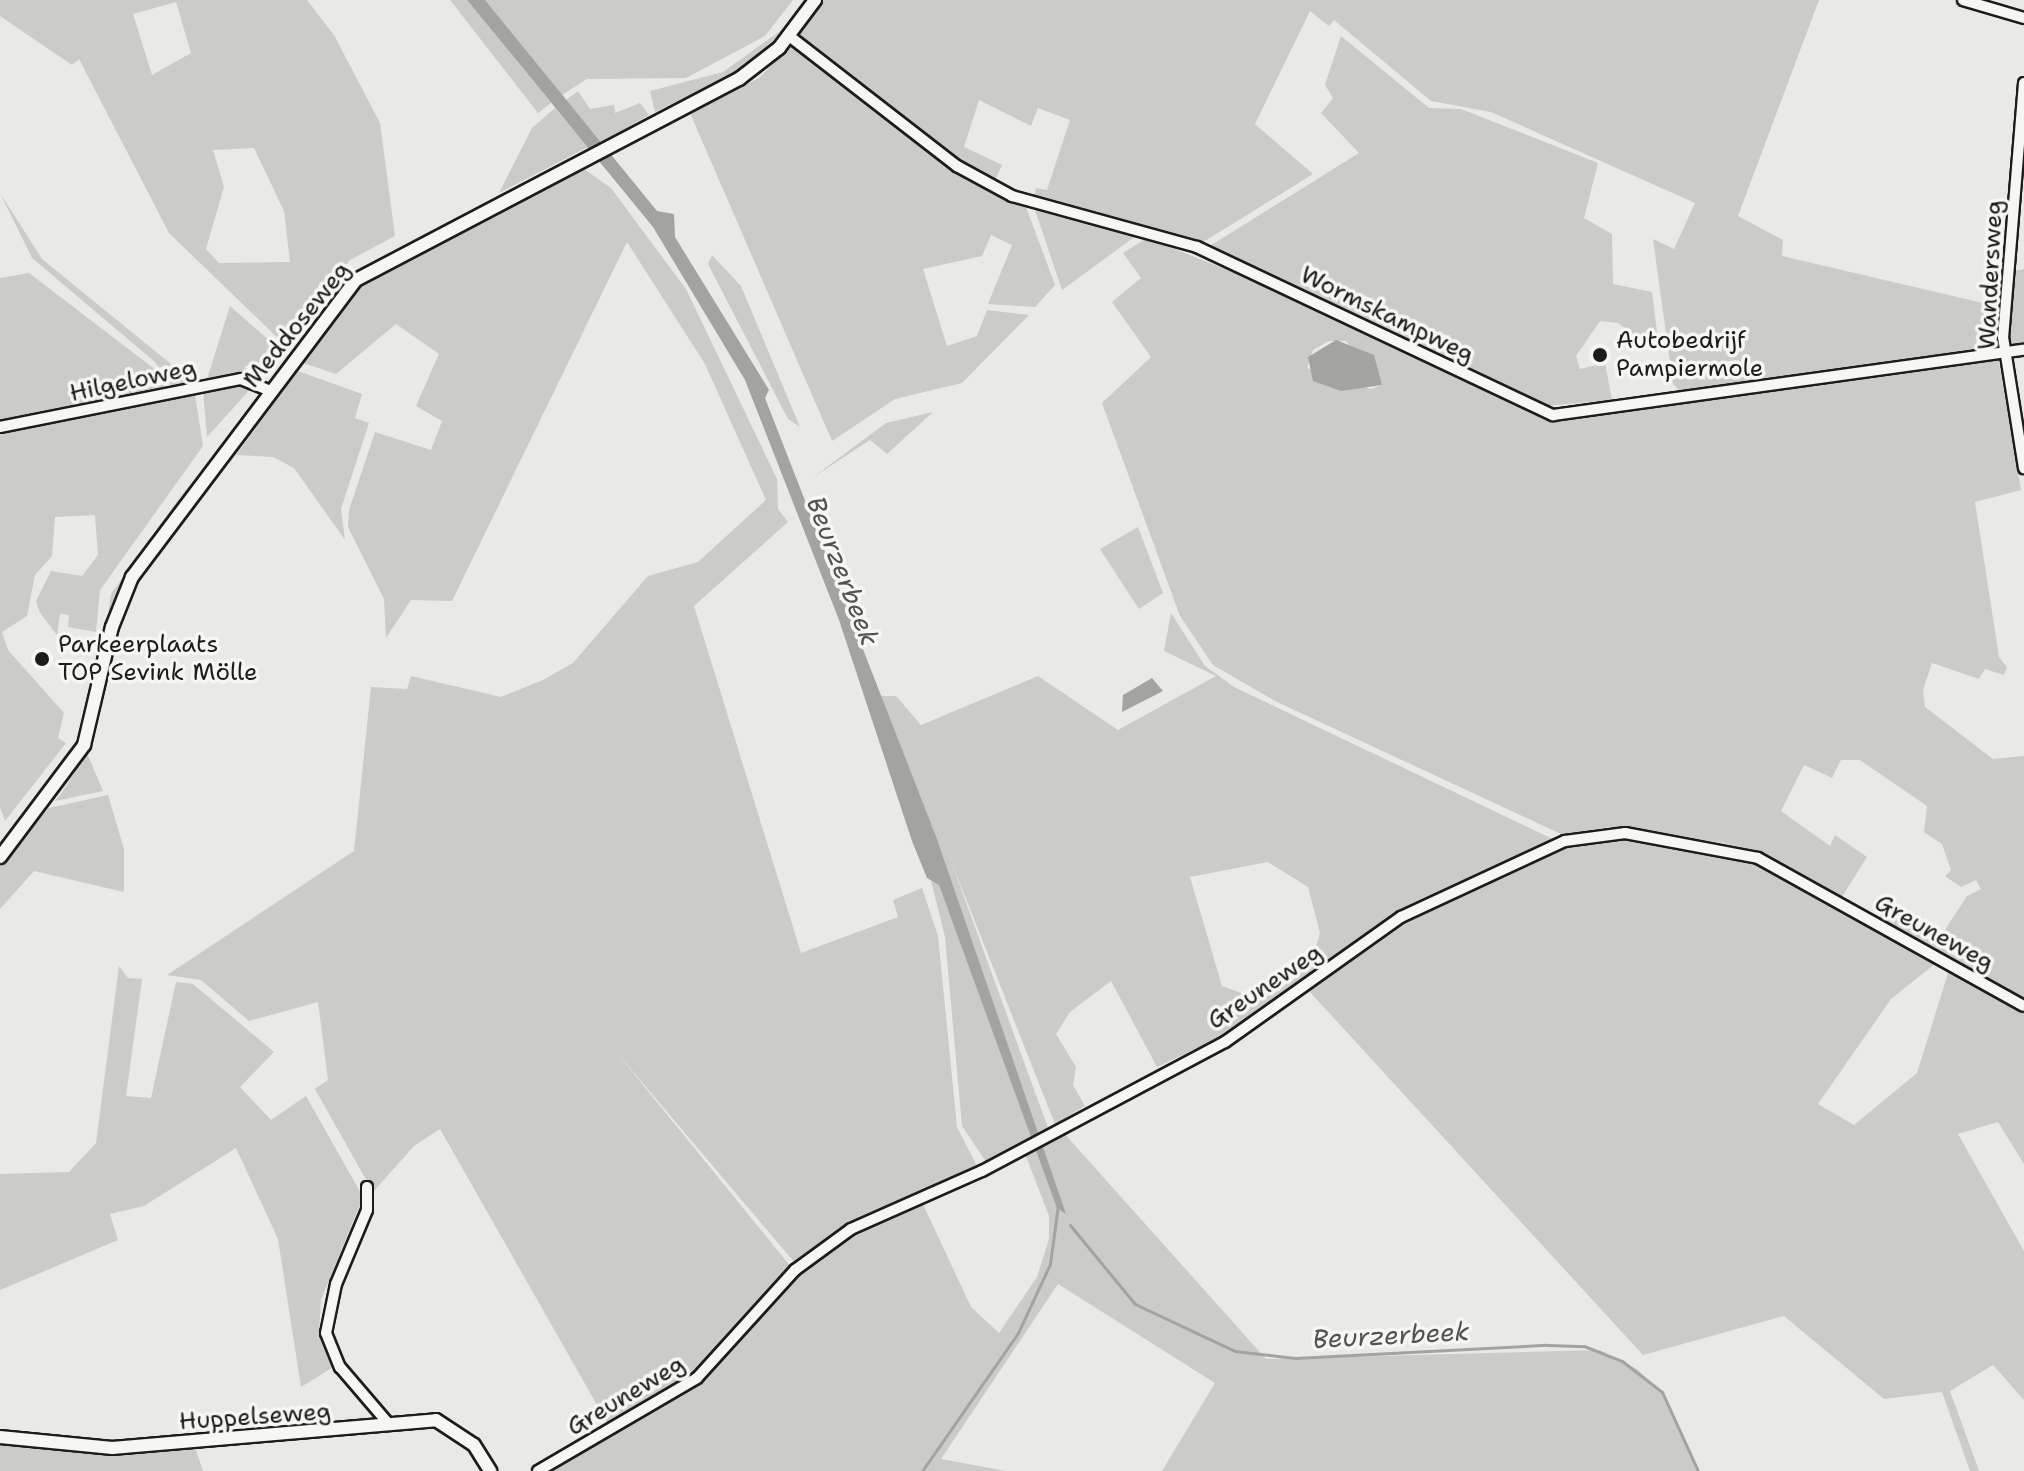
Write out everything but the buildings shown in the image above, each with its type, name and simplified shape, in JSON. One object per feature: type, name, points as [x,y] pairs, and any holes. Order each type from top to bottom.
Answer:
[{"type":"street","name":"Meddoseweg","points":[[0,857],[84,745],[114,618],[132,577],[270,391],[364,275],[739,79],[788,35],[815,0]]},
{"type":"street","points":[[1963,0],[2024,18]]},
{"type":"street","name":"Wormskampweg","points":[[788,35],[957,166],[1012,196],[1197,247],[1553,415],[2024,350]]},
{"type":"street","name":"Wandersweg","points":[[2024,83],[2005,352],[2024,468]]},
{"type":"street","name":"Hilgeloweg","points":[[0,427],[241,379],[270,391]]},
{"type":"street","name":"Greuneweg","points":[[538,1471],[697,1378],[782,1283],[830,1243],[1028,1145],[1242,1032],[1424,904],[1594,834],[1758,858],[2024,1006]]},
{"type":"street","points":[[367,1187],[367,1210],[336,1284],[326,1333],[340,1367],[388,1423]]},
{"type":"street","name":"Huppelseweg","points":[[0,1437],[112,1448],[345,1433],[388,1423],[428,1419],[453,1427],[490,1471]]},
{"type":"shaded area","points":[[0,0],[307,0],[334,35],[380,123],[395,236],[350,260],[282,342],[169,233],[79,59],[72,65],[0,16]],"holes":[[[176,2],[191,53],[152,75],[133,14]],[[254,148],[284,211],[290,262],[219,263],[206,249],[224,187],[213,150]]]},
{"type":"shaded area","points":[[450,0],[467,0],[551,103],[538,113]]},
{"type":"shaded area","name":"Beurzerbeek","points":[[467,0],[485,0],[657,211],[674,214],[675,237],[769,390],[765,398],[937,839],[1066,1214],[1057,1208],[939,885],[927,878],[912,841],[839,620],[745,380],[653,227]]},
{"type":"shaded area","points":[[485,0],[793,0],[765,36],[686,78],[587,79],[562,95]]},
{"type":"shaded area","points":[[824,0],[1819,0],[1738,216],[1783,240],[1782,256],[2000,307],[1996,348],[1681,392],[1673,384],[1653,239],[1674,249],[1695,203],[1491,112],[1431,101],[1334,20],[1329,26],[1310,11],[1255,124],[1313,174],[1200,244],[1034,197],[1036,188],[1047,190],[1070,120],[1038,108],[1031,126],[979,100],[964,147],[1002,165],[995,180],[964,162],[799,34]]},
{"type":"shaded area","points":[[780,31],[763,54],[740,70],[655,112],[650,91],[723,72]]},
{"type":"shaded area","points":[[1341,36],[1429,108],[1461,109],[1598,163],[1584,218],[1612,234],[1613,284],[1652,292],[1658,340],[1643,343],[1618,323],[1600,321],[1576,356],[1580,369],[1605,363],[1612,400],[1545,406],[1208,247],[1359,153],[1321,113],[1333,98],[1325,85]]},
{"type":"shaded area","points":[[791,45],[941,157],[1026,207],[1055,285],[1035,307],[988,304],[1012,245],[991,235],[982,256],[923,269],[947,346],[977,336],[987,310],[1029,315],[962,383],[895,399],[832,441],[690,113],[759,78]]},
{"type":"shaded area","points":[[578,91],[590,109],[614,105],[615,113],[640,103],[649,115],[601,142],[566,100]]},
{"type":"shaded area","points":[[555,108],[588,147],[499,193],[532,128]]},
{"type":"shaded area","points":[[581,167],[611,188],[686,289],[777,479],[778,509],[788,522],[694,606],[801,953],[898,917],[893,900],[922,888],[938,936],[957,1127],[978,1168],[840,1229],[795,1263],[613,1048],[791,1267],[695,1374],[609,1426],[440,1129],[414,1146],[373,1192],[315,1089],[328,1080],[318,1002],[249,1021],[201,980],[167,975],[354,851],[371,687],[407,689],[411,676],[501,697],[543,680],[573,663],[648,576],[698,562],[766,500],[705,364],[627,242],[452,601],[411,600],[386,638],[384,599],[348,527],[349,510],[375,432],[431,450],[442,421],[416,406],[439,354],[396,324],[336,374],[303,363],[365,281]]},
{"type":"shaded area","points":[[0,193],[42,259],[193,382],[203,446],[100,590],[96,632],[68,627],[69,615],[60,614],[57,635],[40,613],[36,601],[51,571],[82,576],[98,555],[95,515],[55,517],[52,556],[35,575],[27,616],[2,632],[8,650],[64,713],[58,738],[66,743],[5,821],[0,807],[0,278],[29,273],[156,370],[165,388],[172,386],[155,362],[32,258]]},
{"type":"shaded area","points":[[1034,207],[1140,233],[1062,290]]},
{"type":"shaded area","points":[[1147,238],[1323,308],[1548,420],[1998,357],[2021,490],[1975,502],[1999,657],[2007,667],[2004,675],[1985,669],[1979,679],[1932,663],[1923,690],[1925,707],[1993,759],[2024,756],[2024,1003],[1879,919],[1887,908],[1941,936],[1967,896],[1981,889],[1976,880],[1961,887],[1945,876],[1951,870],[1942,844],[1924,832],[1927,806],[1860,760],[1841,760],[1832,778],[1804,765],[1781,811],[1830,846],[1835,835],[1867,857],[1842,897],[1761,852],[1724,843],[1609,827],[1563,835],[1275,701],[1213,665],[1180,616],[1102,403],[1151,357],[1112,302],[1141,278],[1123,253]],"holes":[[[1329,341],[1346,341],[1382,385],[1371,389],[1307,368],[1313,350]]]},
{"type":"shaded area","points":[[712,255],[741,286],[800,427],[788,419],[708,264]]},
{"type":"shaded area","points":[[2024,269],[2024,346],[2009,348],[2013,271]]},
{"type":"shaded area","points":[[230,306],[280,350],[268,367],[207,379]]},
{"type":"shaded area","points":[[1336,340],[1374,355],[1382,385],[1341,391],[1313,381],[1308,357]]},
{"type":"shaded area","points":[[298,371],[362,394],[355,418],[369,423],[341,509],[345,540],[294,468],[273,457],[236,455]]},
{"type":"shaded area","points":[[245,382],[254,385],[207,437],[203,390]]},
{"type":"shaded area","points":[[933,412],[887,454],[870,440],[812,478],[886,423]]},
{"type":"shaded area","points":[[202,466],[131,568],[106,627],[111,594]]},
{"type":"shaded area","points":[[1138,527],[1163,593],[1139,609],[1100,549]]},
{"type":"shaded area","points":[[1171,613],[1205,666],[1234,687],[1557,841],[1416,904],[1239,1028],[1157,1067],[1111,981],[1070,1012],[1056,1034],[1076,1067],[1073,1085],[1085,1106],[1055,1124],[951,861],[1048,1128],[1038,1135],[937,839],[879,696],[896,696],[921,725],[1038,676],[1118,730],[1216,676],[1164,651]],"holes":[[[1268,862],[1308,887],[1320,933],[1311,964],[1255,998],[1222,986],[1190,877]]]},
{"type":"shaded area","points":[[1152,678],[1163,691],[1122,712],[1123,695]]},
{"type":"shaded area","points":[[87,753],[103,791],[55,801],[61,794]]},
{"type":"shaded area","points":[[108,795],[124,849],[124,892],[34,871],[0,909],[0,865],[49,808]]},
{"type":"shaded area","points":[[1619,835],[1771,866],[1936,963],[1891,999],[1818,1104],[1854,1125],[1917,1073],[1949,970],[2024,1013],[2024,1164],[1998,1122],[1958,1134],[2024,1251],[2024,1400],[1993,1365],[1950,1391],[1979,1471],[1970,1471],[1942,1392],[1884,1399],[1784,1316],[1643,1355],[1309,991],[1428,908],[1584,839]]},
{"type":"shaded area","points":[[931,881],[939,884],[1032,1138],[987,1163],[962,1126],[945,937]]},
{"type":"shaded area","points":[[119,966],[128,978],[142,979],[126,1096],[151,1098],[176,982],[193,984],[274,1052],[240,1087],[271,1120],[306,1096],[363,1197],[321,1300],[319,1331],[335,1366],[301,1387],[278,1239],[236,1148],[144,1206],[110,1214],[118,1240],[0,1290],[0,1174],[69,1172],[96,1143]]},
{"type":"shaded area","points":[[1062,1131],[1266,1359],[1599,1350],[1637,1369],[1667,1399],[1699,1471],[1162,1471],[1215,1383],[1058,1284],[941,1459],[1006,1471],[555,1471],[552,1466],[683,1390],[815,1251],[921,1200],[971,1307],[999,1333],[1037,1277],[1049,1239],[1049,1216],[1024,1151],[1034,1146],[1065,1214],[1041,1143]]},
{"type":"shaded area","points":[[0,1440],[195,1447],[203,1471],[0,1471]]},
{"type":"waterway","points":[[922,1471],[1018,1333],[1050,1264],[1058,1205]]},
{"type":"waterway","name":"Beurzerbeek","points":[[1070,1225],[1135,1304],[1235,1351],[1295,1358],[1547,1345],[1584,1346],[1622,1361],[1662,1392],[1698,1471]]},
{"type":"place","name":"Autobedrijf Pampiermole","points":[[1600,355]]},
{"type":"place","name":"Parkeerplaats TOP Sevink Mölle","points":[[42,659]]}]
